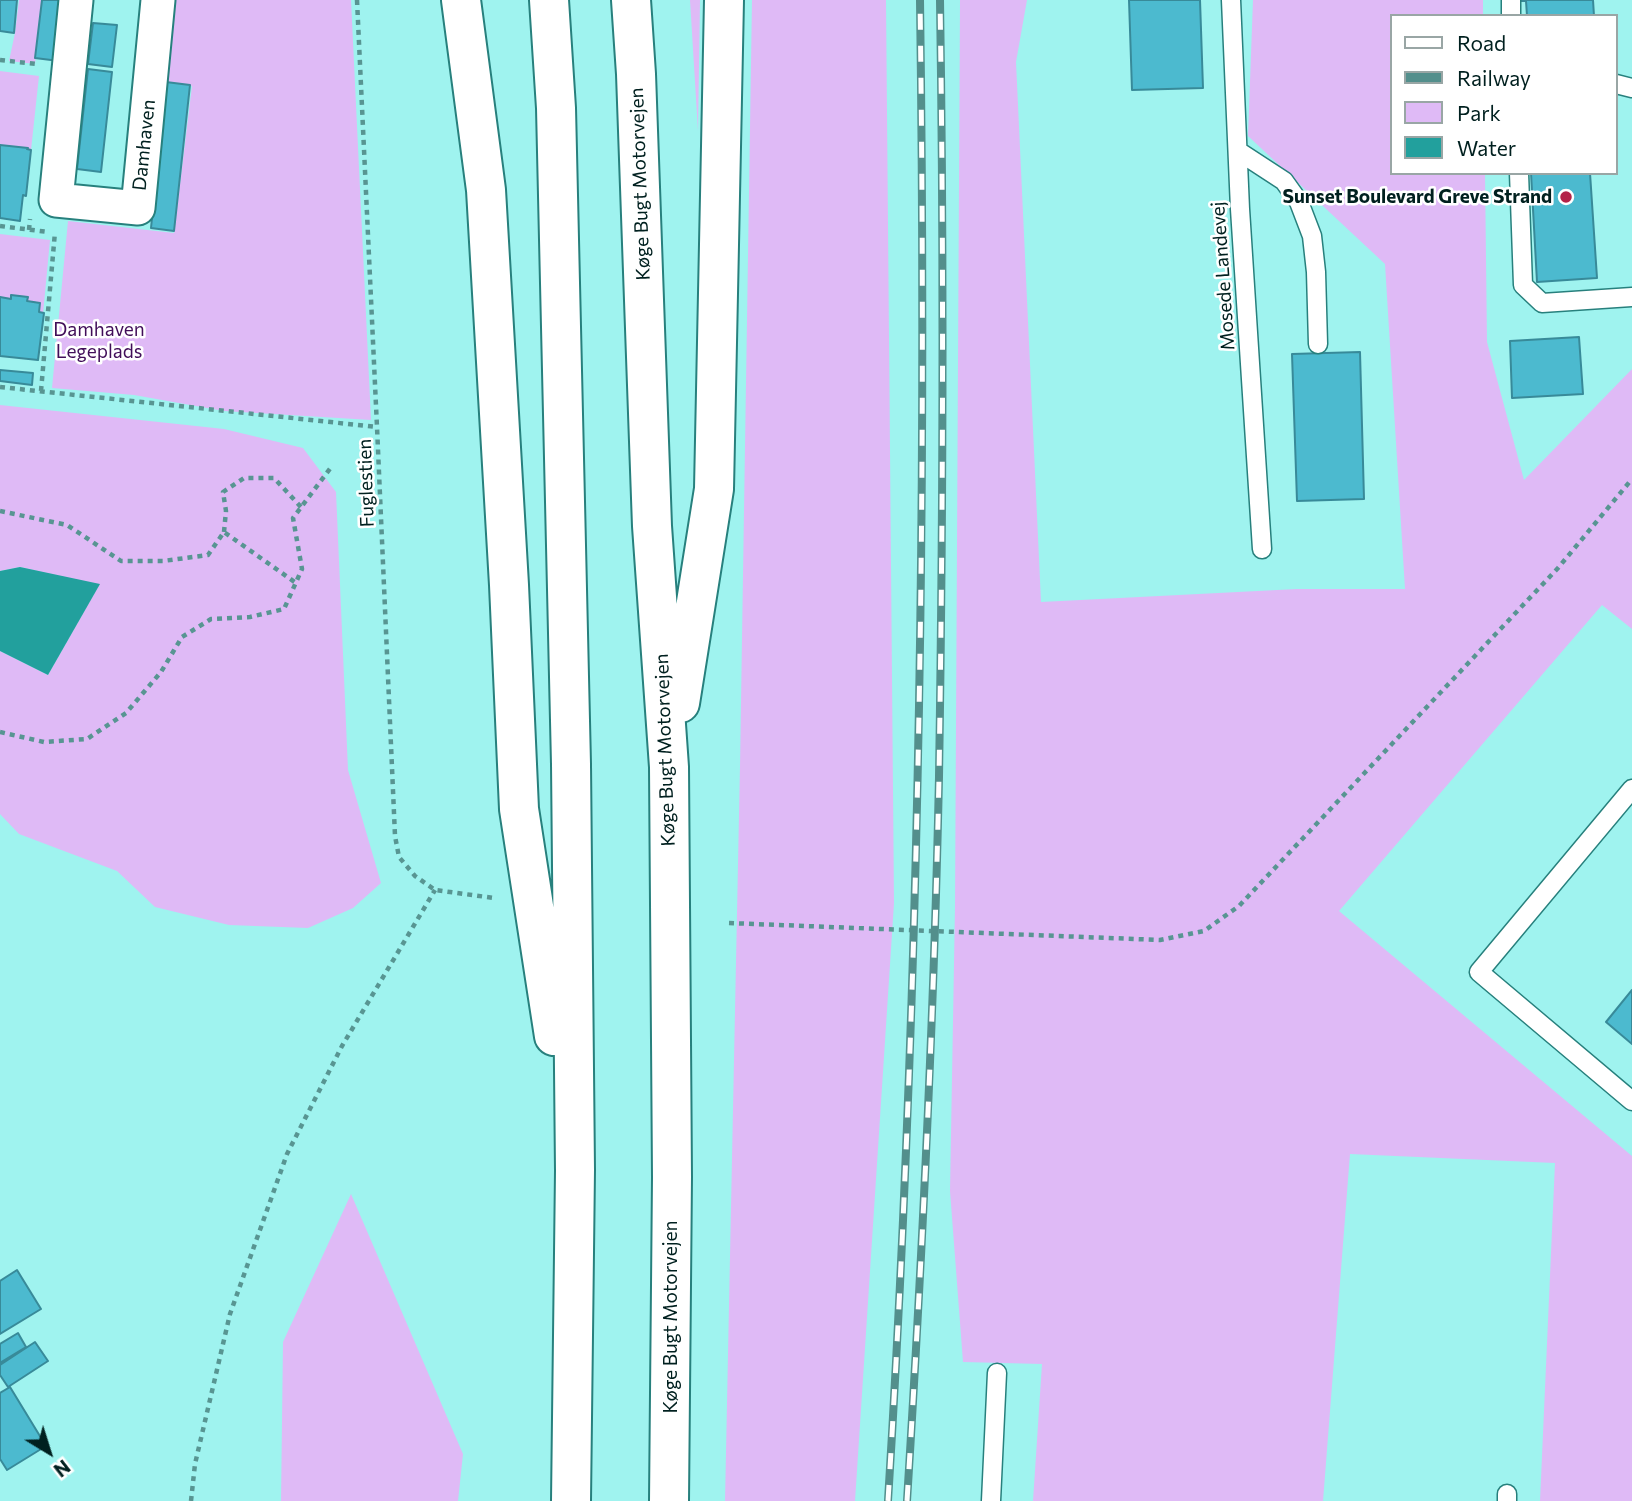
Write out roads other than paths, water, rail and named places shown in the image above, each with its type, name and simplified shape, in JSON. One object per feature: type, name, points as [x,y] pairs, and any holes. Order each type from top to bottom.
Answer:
[{"type":"highway","points":[[461,0],[486,190],[519,809],[575,1170]]},
{"type":"highway","points":[[549,0],[556,108],[570,723],[575,1170],[571,1501]]},
{"type":"highway","name":"Køge Bugt Motorvejen","points":[[631,0],[652,526],[669,767],[672,1178],[669,1501]]},
{"type":"highway","points":[[669,767],[714,489],[724,0]]},
{"type":"street","name":"Damhaven","points":[[76,0],[57,200],[138,208],[158,0]]},
{"type":"lane","name":"Mosede Landevej","points":[[1231,0],[1240,209],[1262,549]]},
{"type":"lane","points":[[1238,151],[1284,181],[1299,202],[1312,236],[1318,344]]},
{"type":"lane","points":[[1518,175],[1523,285],[1542,303],[1632,297]]},
{"type":"lane","points":[[1632,789],[1479,972],[1632,1101]]},
{"type":"lane","points":[[990,1501],[997,1373]]},
{"type":"water","points":[[20,567],[100,584],[48,675],[0,651],[0,571]]},
{"type":"railway","points":[[888,1501],[907,1126],[918,751],[922,376],[920,0]]},
{"type":"railway","points":[[907,1501],[927,1139],[939,777],[942,388],[940,0]]},
{"type":"place","name":"Sunset Boulevard Greve Strand","points":[[1566,197]]},
{"type":"park label","name":"Damhaven Legeplads","points":[[99,341]]}]
